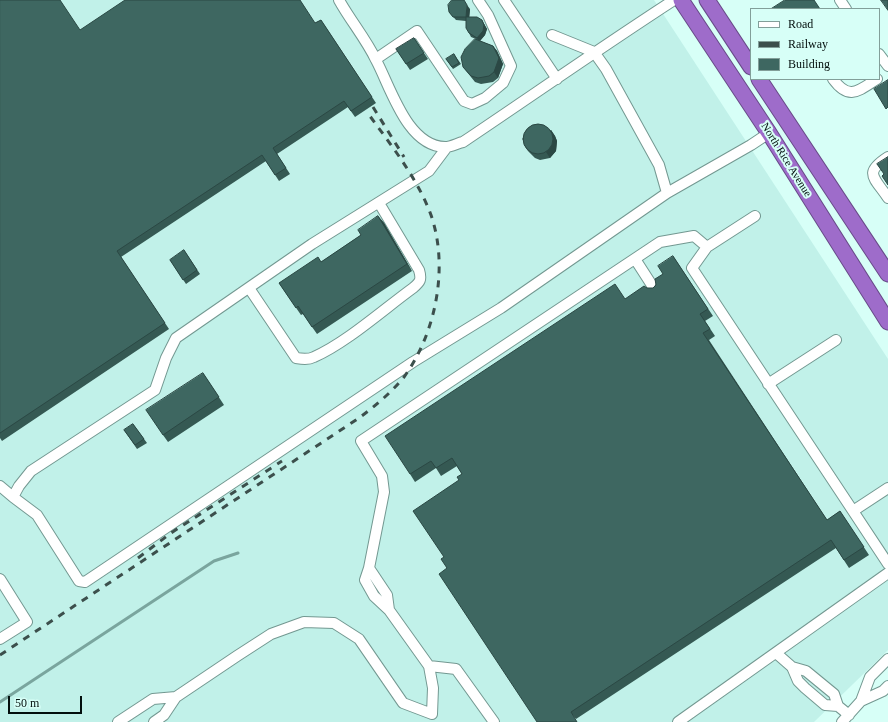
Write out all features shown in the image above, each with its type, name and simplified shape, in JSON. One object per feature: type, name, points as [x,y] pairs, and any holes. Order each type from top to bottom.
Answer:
[{"type":"highway","name":"North Rice Avenue","points":[[681,0],[769,133],[888,322]]},
{"type":"highway","points":[[707,0],[750,65]]},
{"type":"highway","name":"North Rice Avenue","points":[[760,80],[888,274]]},
{"type":"street","points":[[339,0],[376,59],[403,115],[413,129],[422,139],[435,145],[447,147],[463,142],[557,79],[594,52],[674,0]]},
{"type":"street","points":[[376,59],[417,31],[464,101],[472,104],[484,98],[503,83],[511,66],[488,15],[478,0]]},
{"type":"street","points":[[504,0],[557,79]]},
{"type":"street","points":[[552,35],[594,52],[606,69],[659,165],[667,193]]},
{"type":"street","points":[[880,55],[888,66]]},
{"type":"street","points":[[834,80],[840,89],[849,93],[858,91],[875,80]]},
{"type":"street","points":[[1,489],[37,516],[79,581],[84,582],[413,362],[501,308],[667,193],[726,160],[769,133]]},
{"type":"street","points":[[13,497],[19,486],[31,471],[155,390],[166,358],[176,338],[312,244],[429,171],[447,147]]},
{"type":"street","points":[[888,157],[875,166],[873,171],[874,178],[888,198]]},
{"type":"street","points":[[249,288],[296,358],[302,360],[313,358],[340,342],[413,288],[421,278],[419,270],[379,203]]},
{"type":"street","points":[[755,216],[708,247],[692,268],[888,564]]},
{"type":"street","points":[[154,722],[164,715],[176,698],[271,634],[304,622],[334,623],[359,639],[403,703],[434,718],[433,688],[429,666],[389,610],[387,595],[369,568],[384,492],[382,476],[361,441],[660,242],[694,236],[708,247]]},
{"type":"street","points":[[635,259],[655,290]]},
{"type":"street","points":[[768,384],[836,340]]},
{"type":"street","points":[[853,511],[888,488]]},
{"type":"street","points":[[678,722],[888,573]]},
{"type":"street","points":[[0,579],[27,622],[0,639]]},
{"type":"street","points":[[776,652],[792,667],[798,681],[805,688],[826,705],[838,706],[846,719],[861,701],[870,677],[888,659]]},
{"type":"street","points":[[429,666],[456,669],[494,722]]},
{"type":"street","points":[[861,701],[883,691],[888,686]]},
{"type":"street","points":[[118,722],[153,699],[176,698]]},
{"type":"shaded area","points":[[0,0],[654,0],[888,359],[888,650],[814,722],[0,722]]},
{"type":"building","points":[[0,0],[60,0],[80,30],[125,0],[300,0],[315,23],[321,20],[372,97],[351,111],[344,101],[273,148],[286,168],[275,175],[262,155],[117,251],[165,323],[0,433]]},
{"type":"building","points":[[452,0],[464,0],[467,5],[466,17],[453,17],[449,12],[448,5]]},
{"type":"building","points":[[785,0],[814,0],[819,8],[773,8]]},
{"type":"building","points":[[881,0],[888,0],[888,10]]},
{"type":"building","points":[[466,17],[477,17],[482,20],[484,25],[483,31],[477,38],[469,33],[466,28]]},
{"type":"building","points":[[414,38],[424,53],[406,64],[396,49]]},
{"type":"building","points":[[475,39],[493,46],[499,58],[494,72],[489,76],[478,78],[471,76],[463,67],[461,57],[465,49]]},
{"type":"building","points":[[454,54],[459,63],[452,67],[446,59]]},
{"type":"building","points":[[888,80],[888,107],[886,109],[874,89]]},
{"type":"building","points":[[538,124],[549,128],[553,139],[549,150],[538,154],[527,150],[523,139],[527,128]]},
{"type":"building","points":[[888,157],[888,185],[882,176],[884,174],[877,164]]},
{"type":"building","points":[[378,216],[407,264],[312,327],[298,306],[296,308],[279,283],[318,257],[321,262],[361,235],[358,230]]},
{"type":"building","points":[[184,250],[197,270],[183,280],[170,260]]},
{"type":"building","points":[[673,256],[708,309],[700,314],[710,329],[703,333],[827,520],[840,511],[864,547],[844,560],[831,540],[571,712],[577,722],[537,722],[439,574],[447,568],[441,559],[444,557],[413,511],[459,480],[457,477],[462,474],[452,458],[436,468],[431,461],[410,474],[385,436],[615,284],[625,299],[644,286],[647,288],[653,288],[656,285],[655,279],[663,274],[658,266]]},
{"type":"building","points":[[203,373],[219,397],[163,435],[146,410]]},
{"type":"building","points":[[133,424],[144,439],[135,445],[124,430]]},
{"type":"waterway","points":[[0,702],[214,561],[238,553]]},
{"type":"railway","points":[[373,107],[404,157]]},
{"type":"railway","points":[[0,655],[359,418],[383,399],[404,377],[415,360],[431,320],[439,278],[439,256],[431,215],[425,201],[411,174],[367,112]]},
{"type":"railway","points":[[138,558],[171,533],[282,461]]}]
